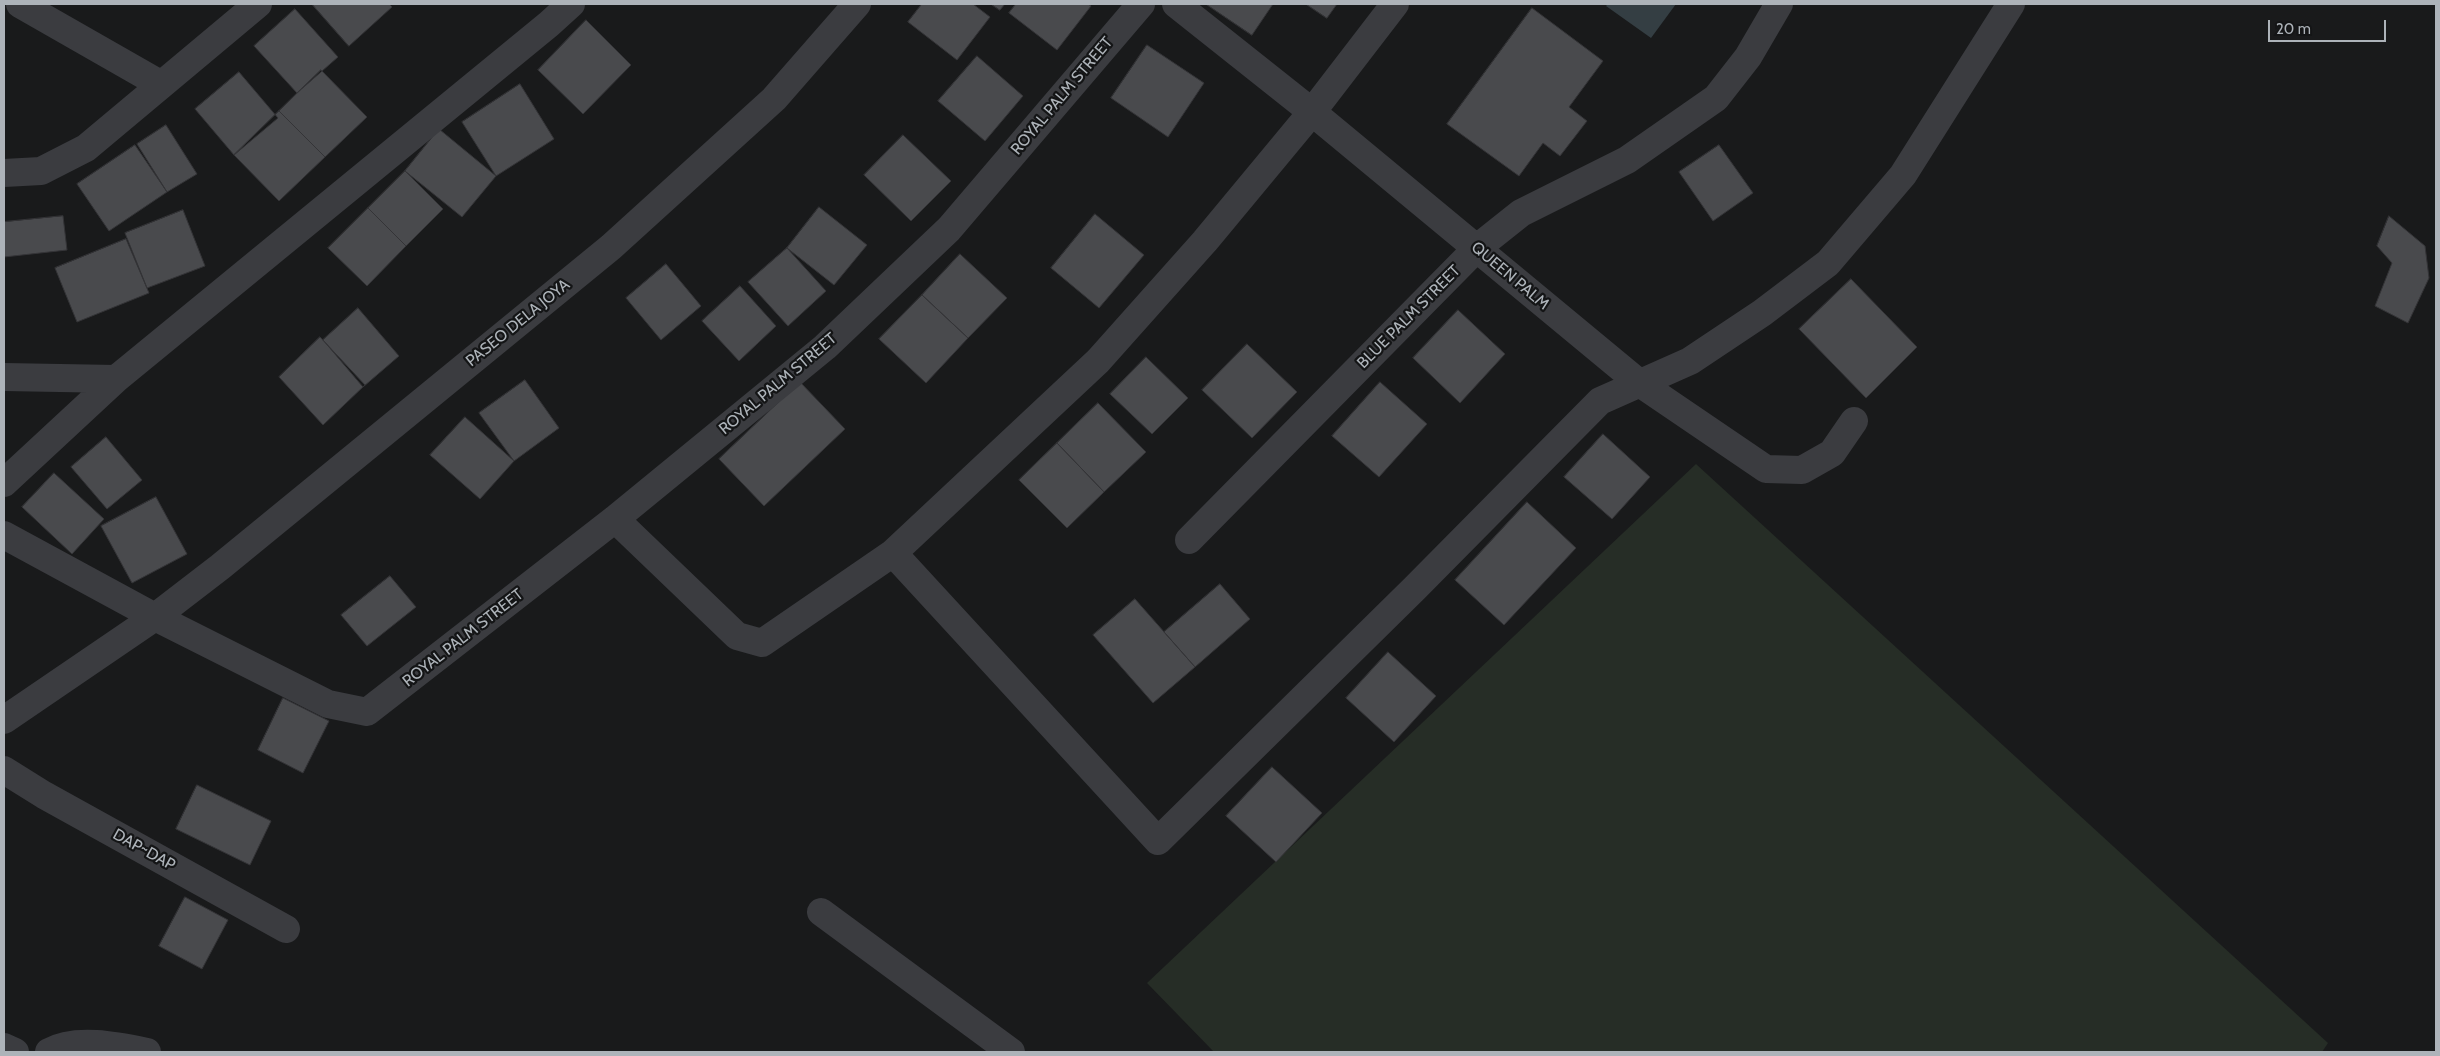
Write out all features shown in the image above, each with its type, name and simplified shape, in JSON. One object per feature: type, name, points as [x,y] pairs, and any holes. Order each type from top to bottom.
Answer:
[{"type":"street","points":[[20,4],[160,84]]},
{"type":"street","points":[[4,174],[41,171],[86,148],[160,84],[258,4]]},
{"type":"street","points":[[4,483],[116,379],[571,4]]},
{"type":"street","name":"PASEO DELA JOYA","points":[[4,720],[155,617],[220,567],[611,247],[774,99],[857,4]]},
{"type":"street","name":"ROYAL PALM STREET","points":[[155,617],[328,704],[367,712],[615,519],[825,347],[949,229],[1141,4]]},
{"type":"street","name":"QUEEN PALM","points":[[1176,4],[1312,112],[1638,382],[1766,469],[1802,470],[1832,453],[1854,421]]},
{"type":"street","points":[[615,519],[737,636],[762,643],[893,553],[1098,361],[1205,242],[1312,112],[1395,4]]},
{"type":"street","name":"BLUE PALM STREET","points":[[1189,540],[1477,248],[1521,212],[1628,160],[1716,98],[1748,58],[1779,4]]},
{"type":"street","points":[[893,553],[1158,841],[1415,588],[1600,401],[1638,382],[1690,361],[1762,313],[1828,263],[1903,175],[2011,4]]},
{"type":"street","points":[[4,377],[116,379]]},
{"type":"street","points":[[4,535],[155,617]]},
{"type":"street","name":"DAP~DAP","points":[[4,770],[44,795],[286,929]]},
{"type":"street","points":[[820,912],[998,1049]]},
{"type":"street","points":[[49,1052],[61,1045],[100,1045],[147,1052]]},
{"type":"street","points":[[4,1047],[15,1052]]},
{"type":"shaded area","points":[[1608,4],[1676,4],[1651,38],[1606,6]]},
{"type":"shaded area","points":[[1696,464],[2328,1043],[2322,1052],[1214,1052],[1147,983]]},
{"type":"building","points":[[312,4],[389,4],[392,7],[349,46]]},
{"type":"building","points":[[922,4],[973,4],[990,17],[957,60],[908,22]]},
{"type":"building","points":[[991,4],[1005,4],[1000,10]]},
{"type":"building","points":[[1016,4],[1088,4],[1091,6],[1057,50],[1009,13]]},
{"type":"building","points":[[1206,4],[1273,4],[1252,35]]},
{"type":"building","points":[[1306,4],[1337,4],[1327,18]]},
{"type":"building","points":[[1532,8],[1603,61],[1569,107],[1587,121],[1560,156],[1543,143],[1519,176],[1447,124]]},
{"type":"building","points":[[295,9],[338,57],[297,93],[254,46]]},
{"type":"building","points":[[586,20],[631,65],[583,114],[538,70]]},
{"type":"building","points":[[1147,45],[1204,83],[1168,137],[1111,98]]},
{"type":"building","points":[[977,56],[1023,96],[985,141],[938,101]]},
{"type":"building","points":[[321,70],[367,117],[325,157],[279,111]]},
{"type":"building","points":[[239,72],[278,118],[234,155],[195,109]]},
{"type":"building","points":[[520,84],[554,139],[496,176],[462,122]]},
{"type":"building","points":[[279,111],[325,157],[279,201],[234,155]]},
{"type":"building","points":[[166,125],[197,174],[167,192],[137,144]]},
{"type":"building","points":[[439,129],[496,176],[462,217],[405,171]]},
{"type":"building","points":[[903,135],[951,181],[911,221],[864,175]]},
{"type":"building","points":[[135,145],[167,192],[109,231],[77,184]]},
{"type":"building","points":[[1719,145],[1753,193],[1713,221],[1679,172]]},
{"type":"building","points":[[405,171],[443,209],[406,246],[368,208]]},
{"type":"building","points":[[819,207],[867,245],[834,285],[787,248]]},
{"type":"building","points":[[368,208],[406,246],[367,286],[328,248]]},
{"type":"building","points":[[183,210],[205,266],[147,288],[125,233]]},
{"type":"building","points":[[1095,214],[1144,255],[1099,308],[1051,268]]},
{"type":"building","points":[[63,216],[67,250],[4,257],[4,222]]},
{"type":"building","points":[[2389,216],[2425,246],[2429,278],[2408,323],[2375,306],[2392,263],[2377,246]]},
{"type":"building","points":[[126,239],[149,293],[77,322],[55,268]]},
{"type":"building","points":[[787,248],[826,291],[788,326],[748,282]]},
{"type":"building","points":[[960,254],[1007,298],[968,338],[922,295]]},
{"type":"building","points":[[666,264],[701,306],[661,340],[626,298]]},
{"type":"building","points":[[1851,279],[1917,347],[1866,398],[1799,329]]},
{"type":"building","points":[[740,286],[776,326],[739,361],[702,321]]},
{"type":"building","points":[[922,295],[968,338],[926,383],[879,339]]},
{"type":"building","points":[[358,308],[399,356],[363,387],[323,340]]},
{"type":"building","points":[[1458,310],[1505,354],[1460,403],[1413,358]]},
{"type":"building","points":[[320,337],[365,385],[323,425],[279,377]]},
{"type":"building","points":[[1247,344],[1297,392],[1252,438],[1202,390]]},
{"type":"building","points":[[1146,357],[1188,398],[1152,434],[1110,394]]},
{"type":"building","points":[[525,380],[559,428],[514,461],[479,413]]},
{"type":"building","points":[[800,382],[845,429],[764,506],[719,459]]},
{"type":"building","points":[[1380,382],[1427,424],[1379,477],[1332,436]]},
{"type":"building","points":[[1098,403],[1146,452],[1104,492],[1057,443]]},
{"type":"building","points":[[465,417],[514,461],[480,499],[430,455]]},
{"type":"building","points":[[1603,434],[1650,477],[1612,519],[1564,477]]},
{"type":"building","points":[[106,437],[142,480],[107,509],[71,467]]},
{"type":"building","points":[[1057,443],[1104,492],[1067,528],[1019,480]]},
{"type":"building","points":[[54,473],[104,519],[72,554],[22,507]]},
{"type":"building","points":[[156,497],[187,554],[132,583],[101,526]]},
{"type":"building","points":[[1527,502],[1576,548],[1504,625],[1455,580]]},
{"type":"building","points":[[390,576],[416,607],[367,646],[341,615]]},
{"type":"building","points":[[1220,584],[1250,619],[1195,667],[1164,632]]},
{"type":"building","points":[[1135,599],[1195,667],[1153,703],[1093,635]]},
{"type":"building","points":[[1388,652],[1436,696],[1394,742],[1346,698]]},
{"type":"building","points":[[283,698],[329,721],[303,773],[258,750]]},
{"type":"building","points":[[1272,767],[1322,813],[1276,862],[1226,816]]},
{"type":"building","points":[[197,785],[271,821],[250,865],[176,829]]},
{"type":"building","points":[[185,897],[228,920],[202,969],[159,946]]}]
